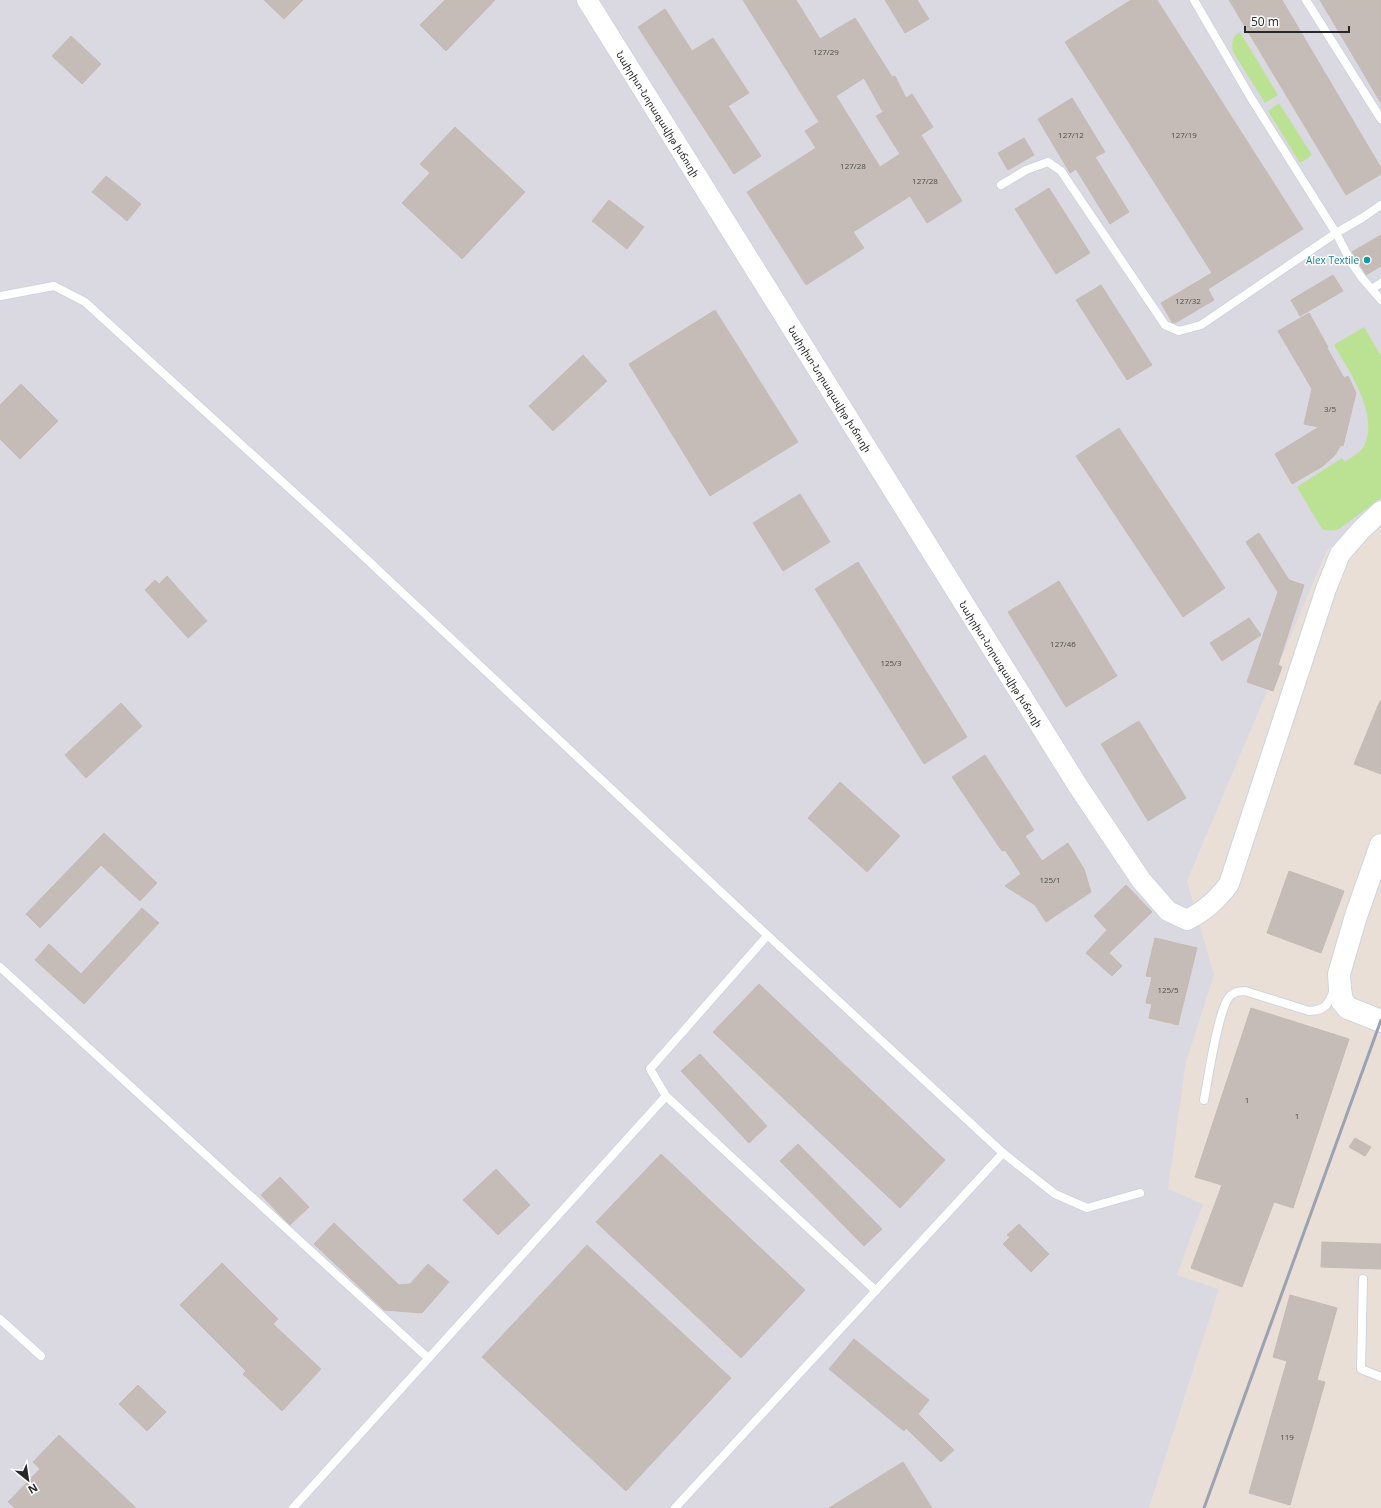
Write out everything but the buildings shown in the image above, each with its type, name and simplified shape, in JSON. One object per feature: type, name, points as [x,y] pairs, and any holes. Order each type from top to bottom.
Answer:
[{"type":"main road","points":[[1381,845],[1356,916],[1339,974],[1342,1001],[1348,1008],[1381,1021]]},
{"type":"street","name":"Նաիրիտ-Նորագավիթ խճուղի","points":[[587,0],[1078,786],[1141,880],[1168,911],[1187,920],[1201,913],[1216,900],[1229,884],[1326,589],[1340,554],[1361,530],[1381,512]]},
{"type":"lane","points":[[1194,0],[1251,98],[1336,233],[1351,262],[1362,278],[1381,300]]},
{"type":"lane","points":[[1306,0],[1381,119]]},
{"type":"lane","points":[[1001,185],[1026,170],[1048,162],[1061,171],[1165,325],[1179,331],[1201,325],[1336,233],[1381,205]]},
{"type":"lane","points":[[1372,289],[1381,283]]},
{"type":"lane","points":[[0,296],[54,286],[85,302],[344,538],[768,936],[1003,1153],[1055,1194],[1087,1208],[1140,1193]]},
{"type":"lane","points":[[768,936],[650,1069],[666,1096],[876,1291]]},
{"type":"lane","points":[[0,967],[428,1358]]},
{"type":"lane","points":[[1204,1100],[1215,1038],[1225,1004],[1230,996],[1238,991],[1245,991],[1309,1011],[1319,1011],[1325,1007],[1329,1001],[1339,974]]},
{"type":"lane","points":[[293,1508],[666,1096]]},
{"type":"lane","points":[[675,1508],[1003,1153]]},
{"type":"lane","points":[[1363,1279],[1361,1368],[1381,1377]]},
{"type":"lane","points":[[0,1319],[41,1356]]},
{"type":"shaded area","points":[[0,0],[1381,0],[1381,499],[1326,552],[1187,881],[1214,975],[1186,1062],[1168,1189],[1203,1204],[1177,1275],[1219,1289],[1149,1508],[0,1508]]},
{"type":"green space","points":[[1240,32],[1278,95],[1265,103],[1233,52],[1233,40]]},
{"type":"green space","points":[[1279,103],[1312,155],[1300,163],[1268,111]]},
{"type":"green space","points":[[1364,327],[1381,356],[1381,498],[1339,529],[1326,530],[1322,529],[1297,487],[1342,458],[1345,462],[1364,447],[1368,432],[1368,419],[1365,405],[1354,379],[1334,345]]},
{"type":"railway","points":[[1204,1508],[1381,1020]]},
{"type":"place","name":"Alex Textile","points":[[1367,260]]}]
